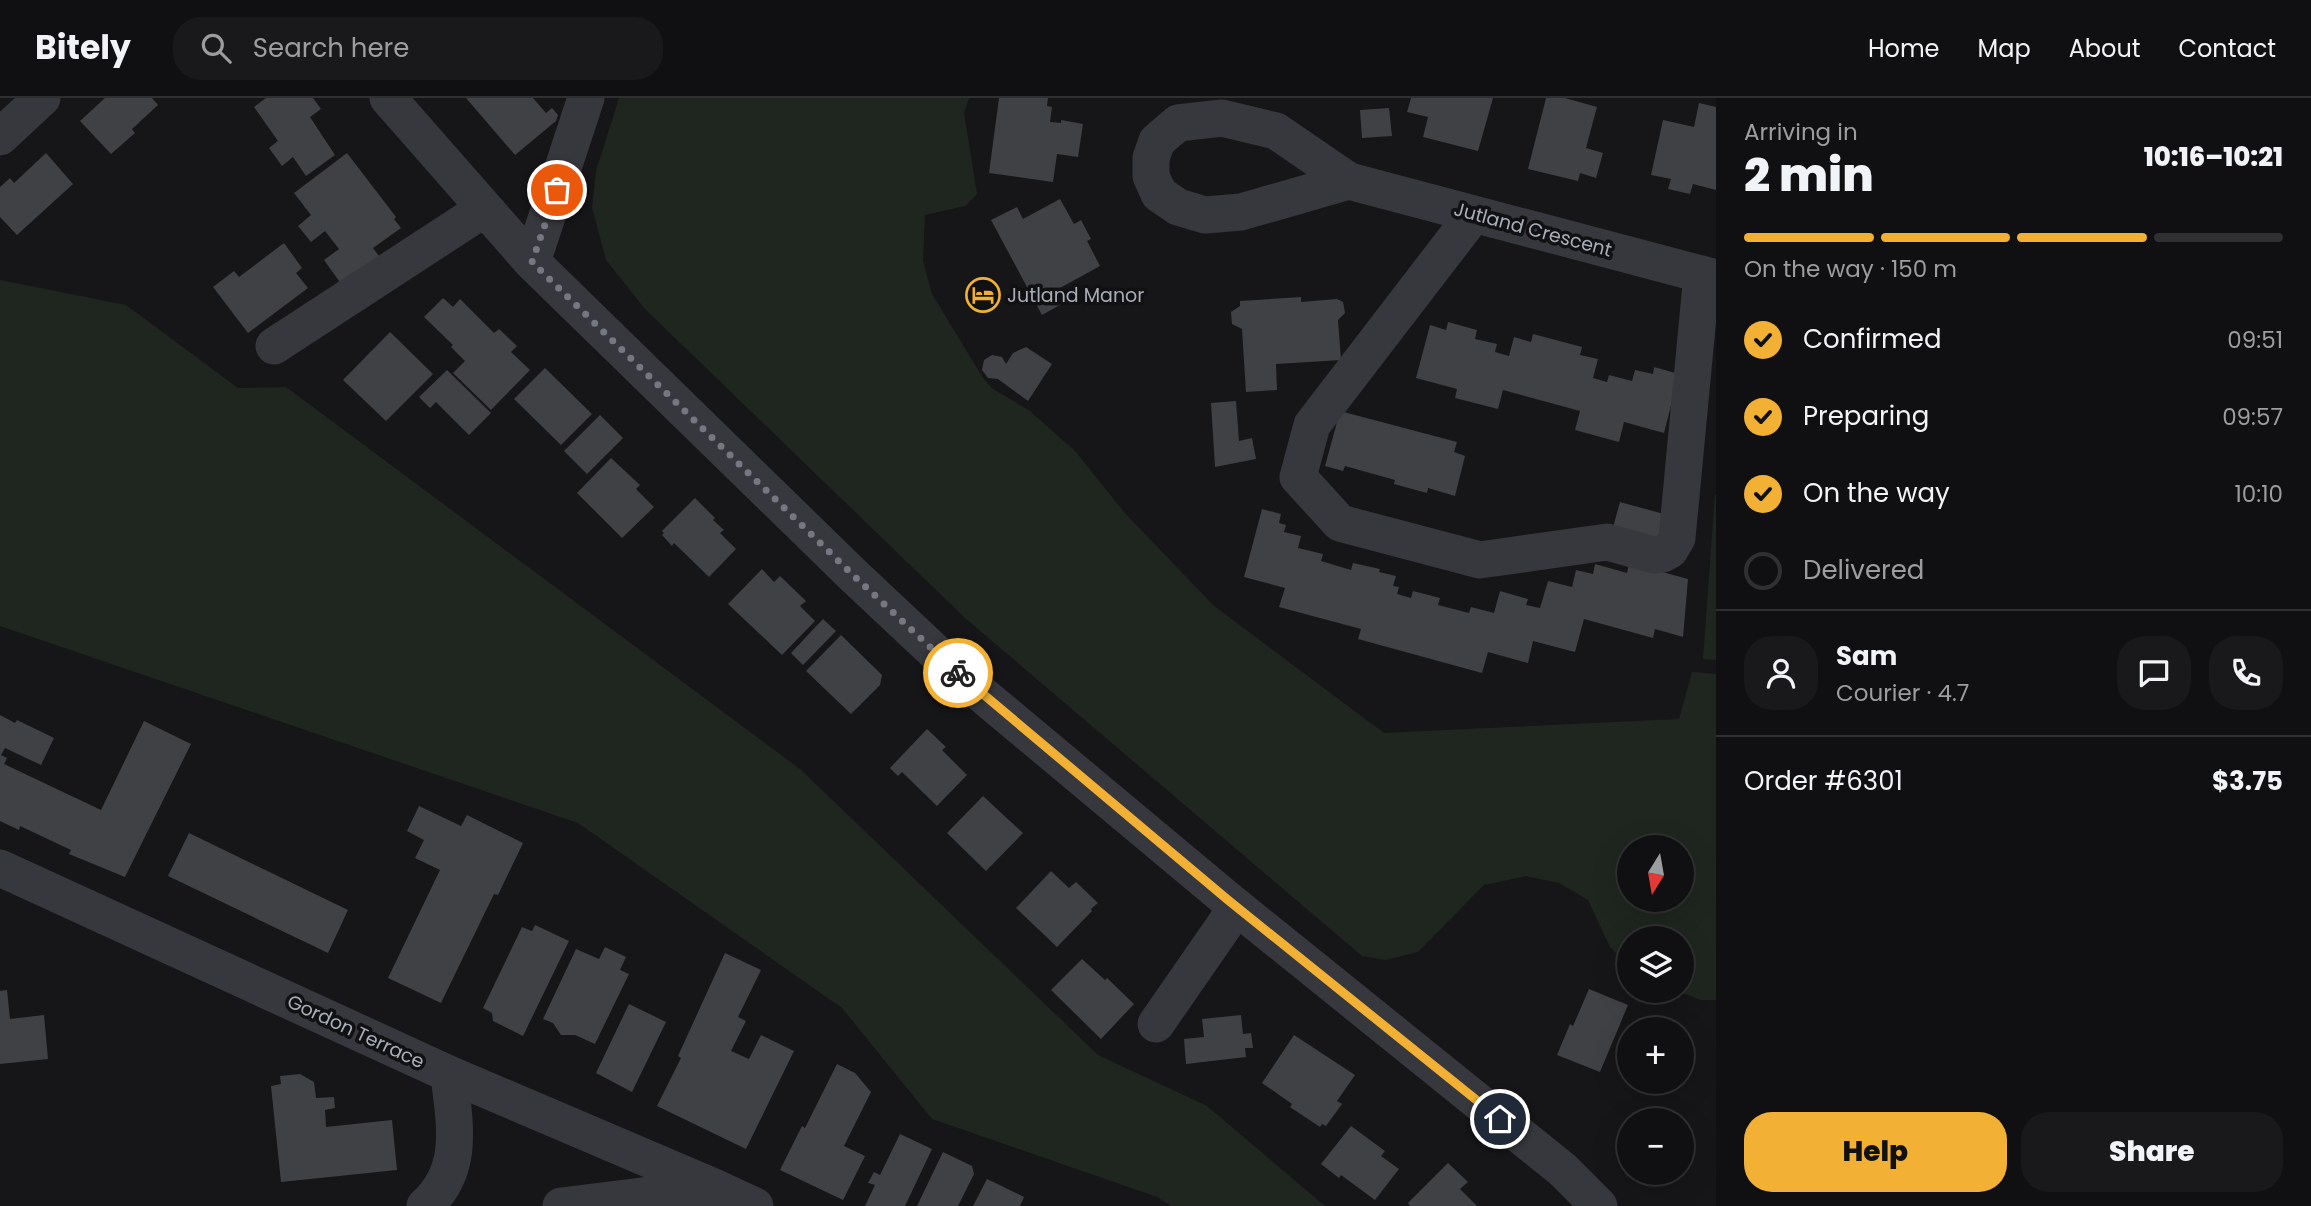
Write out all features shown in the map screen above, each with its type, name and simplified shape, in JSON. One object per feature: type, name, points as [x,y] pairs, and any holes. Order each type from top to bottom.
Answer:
[{"type":"street","points":[[0,137],[42,98]]},
{"type":"street","points":[[388,98],[532,262],[853,575],[967,682],[1237,907],[1563,1170],[1599,1206]]},
{"type":"street","points":[[532,262],[586,98]]},
{"type":"street","name":"Jutland Crescent","points":[[1349,181],[1241,212],[1205,215],[1178,207],[1159,194],[1151,176],[1151,158],[1157,141],[1178,123],[1222,118],[1276,131],[1349,181],[1709,276]]},
{"type":"street","points":[[274,346],[484,209]]},
{"type":"street","points":[[1474,214],[1312,425],[1298,477],[1340,523],[1480,560],[1607,542],[1654,555],[1670,550],[1677,538],[1709,276]]},
{"type":"street","name":"Gordon Terrace","points":[[0,868],[449,1074],[755,1206]]},
{"type":"street","points":[[1156,1024],[1237,907]]},
{"type":"street","points":[[425,1206],[436,1196],[450,1171],[456,1146],[449,1074]]},
{"type":"street","points":[[561,1206],[715,1187]]},
{"type":"shaded area","points":[[619,98],[969,98],[964,113],[977,194],[965,206],[925,215],[923,261],[932,294],[983,378],[993,389],[1030,411],[1076,452],[1124,512],[1213,605],[1384,733],[1679,719],[1692,672],[1716,674],[1716,1000],[1694,997],[1694,926],[1617,926],[1617,954],[1610,947],[1588,900],[1559,883],[1526,876],[1484,885],[1418,952],[1385,960],[1362,956],[965,618],[645,309],[606,260],[592,208],[596,171]]},
{"type":"shaded area","points":[[0,280],[126,305],[238,388],[286,387],[800,769],[1098,1055],[1207,1106],[1325,1206],[1171,1206],[1157,1197],[932,1119],[842,1008],[578,823],[0,626]]},
{"type":"shaded area","points":[[1716,495],[1716,660],[1703,659]]},
{"type":"building","points":[[105,98],[152,98],[158,105],[132,129],[135,133],[111,154],[80,121]]},
{"type":"building","points":[[266,98],[313,98],[321,109],[310,117],[335,155],[306,176],[293,157],[282,166],[269,148],[278,141],[254,107]]},
{"type":"building","points":[[466,98],[533,98],[546,113],[552,108],[558,115],[556,121],[515,155]]},
{"type":"building","points":[[999,98],[1048,98],[1047,106],[1052,107],[1050,122],[1061,123],[1061,120],[1083,124],[1078,157],[1057,154],[1053,182],[989,173]]},
{"type":"building","points":[[1411,98],[1493,98],[1478,151],[1423,137],[1428,117],[1407,112]]},
{"type":"building","points":[[1546,98],[1565,98],[1597,107],[1586,148],[1603,153],[1596,178],[1580,173],[1578,181],[1528,169]]},
{"type":"building","points":[[1699,103],[1716,107],[1716,190],[1693,184],[1690,194],[1668,189],[1671,179],[1651,175],[1663,120],[1694,127]]},
{"type":"building","points":[[1389,108],[1392,136],[1362,138],[1360,110]]},
{"type":"building","points":[[46,153],[73,184],[17,235],[0,217],[0,187],[10,178],[14,183]]},
{"type":"building","points":[[347,153],[396,217],[394,219],[401,228],[373,248],[379,256],[342,285],[324,260],[339,249],[325,231],[311,242],[298,226],[311,215],[294,193]]},
{"type":"building","points":[[1060,199],[1074,224],[1081,220],[1091,239],[1087,241],[1100,266],[1060,288],[1067,301],[1042,315],[991,220],[1017,207],[1023,219]]},
{"type":"building","points":[[284,243],[302,268],[296,273],[308,288],[248,333],[213,287],[234,271],[239,277]]},
{"type":"building","points":[[1301,297],[1301,302],[1337,299],[1343,302],[1345,313],[1338,320],[1341,360],[1276,364],[1277,390],[1246,392],[1242,329],[1232,324],[1231,312],[1240,306],[1240,301]]},
{"type":"building","points":[[443,298],[453,307],[460,299],[494,333],[499,329],[517,346],[511,352],[530,370],[491,410],[453,373],[465,361],[451,347],[453,345],[424,317]]},
{"type":"building","points":[[1448,322],[1477,330],[1475,339],[1497,344],[1495,352],[1509,356],[1514,337],[1531,342],[1533,334],[1582,347],[1580,355],[1598,359],[1593,378],[1607,382],[1609,375],[1632,381],[1635,370],[1653,374],[1654,367],[1679,374],[1664,433],[1624,422],[1619,442],[1575,430],[1580,411],[1503,390],[1498,409],[1455,398],[1457,389],[1416,378],[1430,325],[1446,330]]},
{"type":"building","points":[[390,332],[433,374],[386,421],[343,380]]},
{"type":"building","points":[[1026,347],[1052,364],[1028,401],[998,379],[988,378],[982,370],[984,360],[992,355],[1002,357],[1006,364],[1013,353]]},
{"type":"building","points":[[545,368],[592,414],[561,445],[514,399]]},
{"type":"building","points":[[447,370],[491,413],[469,435],[436,402],[430,408],[419,397]]},
{"type":"building","points":[[1236,401],[1239,441],[1252,438],[1256,459],[1215,467],[1211,403]]},
{"type":"building","points":[[1340,411],[1457,442],[1454,452],[1465,456],[1455,496],[1428,488],[1427,493],[1394,484],[1395,480],[1345,466],[1343,471],[1325,466]]},
{"type":"building","points":[[600,415],[623,438],[587,474],[564,451]]},
{"type":"building","points":[[611,458],[640,485],[636,489],[654,507],[622,538],[577,493]]},
{"type":"building","points":[[695,498],[715,518],[713,520],[724,530],[720,533],[736,549],[709,577],[662,535],[662,531]]},
{"type":"building","points":[[1620,502],[1664,514],[1657,543],[1612,531]]},
{"type":"building","points":[[1262,509],[1281,514],[1279,523],[1286,525],[1284,532],[1301,536],[1298,548],[1323,554],[1321,561],[1351,570],[1353,563],[1380,569],[1379,572],[1396,576],[1393,586],[1399,587],[1397,594],[1411,598],[1413,591],[1440,598],[1438,605],[1469,613],[1471,607],[1494,613],[1500,591],[1528,599],[1526,605],[1540,608],[1548,581],[1572,587],[1576,570],[1593,574],[1595,564],[1627,573],[1629,563],[1688,579],[1683,637],[1655,629],[1653,638],[1584,619],[1575,652],[1533,641],[1528,663],[1488,652],[1482,673],[1358,639],[1361,629],[1279,607],[1285,588],[1244,577]]},
{"type":"building","points":[[762,569],[774,582],[780,576],[806,601],[800,606],[815,621],[782,655],[728,604]]},
{"type":"building","points":[[823,619],[836,631],[803,665],[791,653]]},
{"type":"building","points":[[841,635],[882,675],[880,685],[851,714],[806,671]]},
{"type":"building","points":[[0,715],[54,738],[41,765],[5,748],[1,755],[7,758],[4,764],[101,810],[144,721],[191,744],[125,877],[69,854],[71,850],[20,826],[19,830],[0,821]]},
{"type":"building","points":[[927,729],[946,747],[942,750],[967,775],[937,806],[902,772],[898,776],[890,768]]},
{"type":"building","points":[[983,796],[1023,833],[986,871],[947,833]]},
{"type":"building","points":[[419,806],[461,826],[467,815],[523,843],[498,895],[494,894],[441,1003],[388,978],[440,870],[415,858],[424,840],[407,831]]},
{"type":"building","points":[[189,833],[348,910],[328,953],[168,876]]},
{"type":"building","points":[[1051,871],[1069,888],[1076,882],[1098,903],[1057,947],[1016,908]]},
{"type":"building","points":[[535,925],[569,941],[523,1036],[493,1021],[492,1013],[483,1008],[522,927],[532,931]]},
{"type":"building","points":[[605,947],[626,957],[620,970],[629,974],[595,1044],[575,1035],[561,1035],[553,1023],[543,1019],[576,949],[599,959]]},
{"type":"building","points":[[725,953],[761,970],[738,1017],[746,1021],[731,1051],[749,1059],[761,1035],[794,1051],[746,1149],[657,1106],[681,1058],[678,1056]]},
{"type":"building","points":[[1082,959],[1134,1004],[1101,1039],[1051,990]]},
{"type":"building","points":[[1589,989],[1617,1000],[1617,1003],[1628,1005],[1623,1017],[1617,1017],[1617,1031],[1600,1072],[1557,1055],[1570,1024],[1573,1026]]},
{"type":"building","points":[[7,990],[10,1019],[44,1015],[48,1059],[0,1064],[0,991]]},
{"type":"building","points":[[629,1004],[666,1022],[632,1092],[596,1073]]},
{"type":"building","points":[[1241,1015],[1243,1034],[1251,1033],[1253,1048],[1245,1048],[1246,1057],[1186,1064],[1184,1039],[1204,1037],[1202,1019]]},
{"type":"building","points":[[1294,1035],[1355,1075],[1337,1101],[1342,1104],[1326,1126],[1322,1124],[1320,1127],[1290,1107],[1292,1104],[1262,1083]]},
{"type":"building","points":[[837,1064],[855,1073],[871,1092],[844,1146],[865,1156],[843,1200],[780,1170],[802,1126],[805,1128]]},
{"type":"building","points":[[300,1074],[314,1082],[316,1098],[334,1097],[335,1108],[325,1110],[326,1127],[392,1120],[397,1170],[281,1182],[271,1086],[281,1084],[280,1076]]},
{"type":"building","points":[[1351,1126],[1385,1151],[1381,1156],[1399,1169],[1375,1200],[1321,1164]]},
{"type":"building","points":[[900,1134],[932,1149],[905,1206],[865,1206],[875,1185],[868,1183],[874,1172],[880,1175]]},
{"type":"building","points":[[943,1152],[972,1166],[974,1174],[958,1206],[917,1206]]},
{"type":"building","points":[[1448,1163],[1468,1182],[1460,1189],[1477,1206],[1410,1206],[1408,1203]]},
{"type":"building","points":[[987,1179],[1024,1197],[1020,1206],[973,1206]]},
{"type":"way so far","points":[[557,190],[532,262],[853,575],[958,673]]},
{"type":"place","name":"Jutland Manor","points":[[983,295]]},
{"type":"route","points":[[958,673],[1228,900],[1500,1119]]}]
